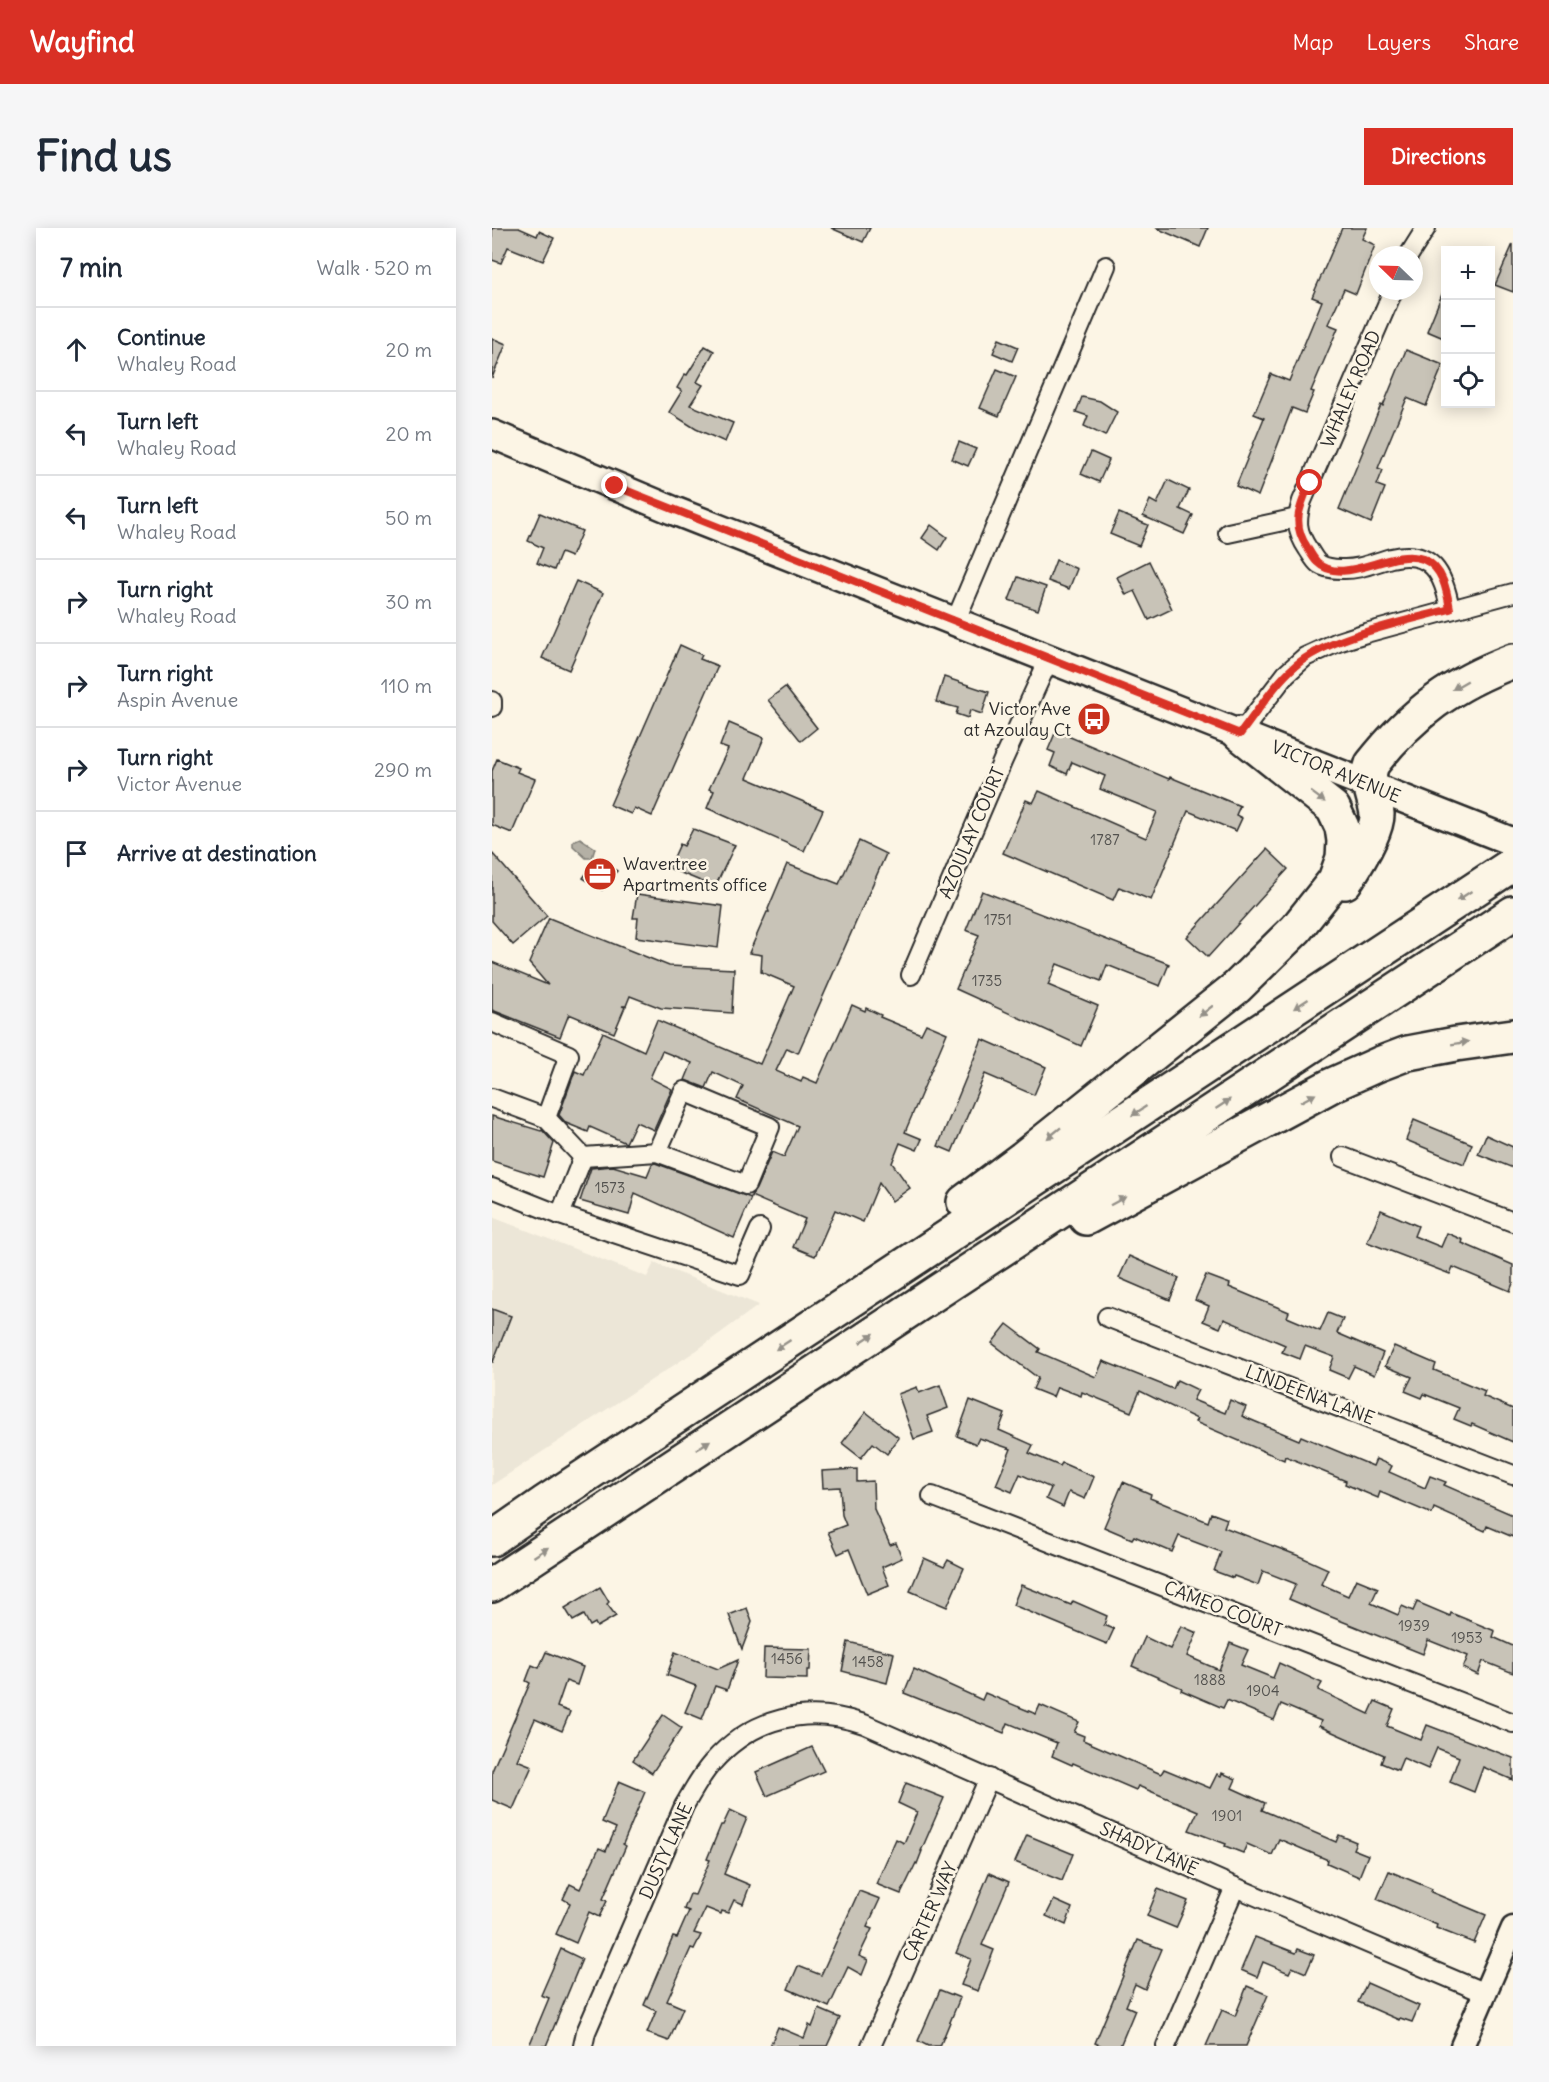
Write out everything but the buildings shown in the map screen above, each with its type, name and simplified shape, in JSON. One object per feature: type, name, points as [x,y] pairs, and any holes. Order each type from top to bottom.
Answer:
[{"type":"highway","points":[[826,1317],[854,1284],[1023,1158],[1237,987],[1269,965],[1305,933],[1348,879],[1377,821],[1369,785],[1369,772],[1372,764],[1416,715],[1462,683],[1513,661]]},
{"type":"highway","points":[[1237,987],[1296,929],[1321,900],[1339,872],[1344,841],[1342,827],[1333,807],[1240,734]]},
{"type":"highway","points":[[492,1539],[1513,864]]},
{"type":"highway","points":[[492,1585],[1513,913]]},
{"type":"highway","points":[[970,1270],[1026,1249],[1332,1085],[1379,1064],[1408,1053],[1513,1036]]},
{"type":"highway","points":[[492,1524],[508,1514],[544,1503]]},
{"type":"main road","name":"VICTOR AVENUE","points":[[492,434],[663,506],[1513,842]]},
{"type":"street","points":[[1415,246],[1426,228]]},
{"type":"street","points":[[955,622],[1106,266]]},
{"type":"street","name":"WHALEY ROAD","points":[[1297,518],[1302,501],[1389,300]]},
{"type":"street","points":[[1228,533],[1297,518],[1303,541],[1318,563],[1327,567],[1354,570],[1401,556],[1412,556],[1424,560],[1432,565],[1441,577],[1450,609]]},
{"type":"street","points":[[1240,734],[1286,674],[1305,657],[1338,642],[1513,593]]},
{"type":"street","name":"AZOULAY COURT","points":[[911,975],[1049,659]]},
{"type":"street","points":[[492,701],[492,707]]},
{"type":"street","points":[[492,1022],[569,1055],[546,1118]]},
{"type":"street","points":[[583,1157],[657,1152],[746,1185],[770,1127],[684,1090],[657,1152]]},
{"type":"street","points":[[492,1098],[546,1118],[583,1157]]},
{"type":"street","points":[[560,1215],[583,1157]]},
{"type":"street","points":[[1343,1157],[1513,1222]]},
{"type":"street","points":[[492,1188],[560,1215],[740,1275],[760,1229]]},
{"type":"street","name":"LINDEENA LANE","points":[[1107,1317],[1513,1475]]},
{"type":"street","name":"CAMEO COURT","points":[[932,1496],[1513,1723]]},
{"type":"street","name":"SHADY LANE","points":[[810,1714],[837,1717],[864,1724],[1485,1993]]},
{"type":"street","name":"DUSTY LANE","points":[[583,2046],[586,2032],[684,1806],[702,1776],[724,1750],[752,1730],[780,1719],[810,1714]]},
{"type":"street","name":"CARTER WAY","points":[[871,2046],[989,1778]]},
{"type":"street","points":[[1166,2046],[1236,1887]]},
{"type":"street","points":[[1462,2046],[1513,1928]]},
{"type":"shaded area","points":[[580,838],[595,848],[592,858],[586,858],[573,846],[573,841]]},
{"type":"shaded area","points":[[492,1217],[647,1277],[654,1263],[759,1305],[697,1350],[492,1485]]},
{"type":"place","name":"Victor Ave at Azoulay Ct","points":[[1094,719]]},
{"type":"place","name":"Wavertree Apartments office","points":[[600,874]]},
{"type":"route","points":[[615,486],[1240,734],[1286,674],[1305,657],[1338,642],[1450,609],[1441,577],[1432,565],[1424,560],[1412,556],[1401,556],[1354,570],[1335,569],[1318,563],[1303,541],[1297,518],[1310,483]]}]
